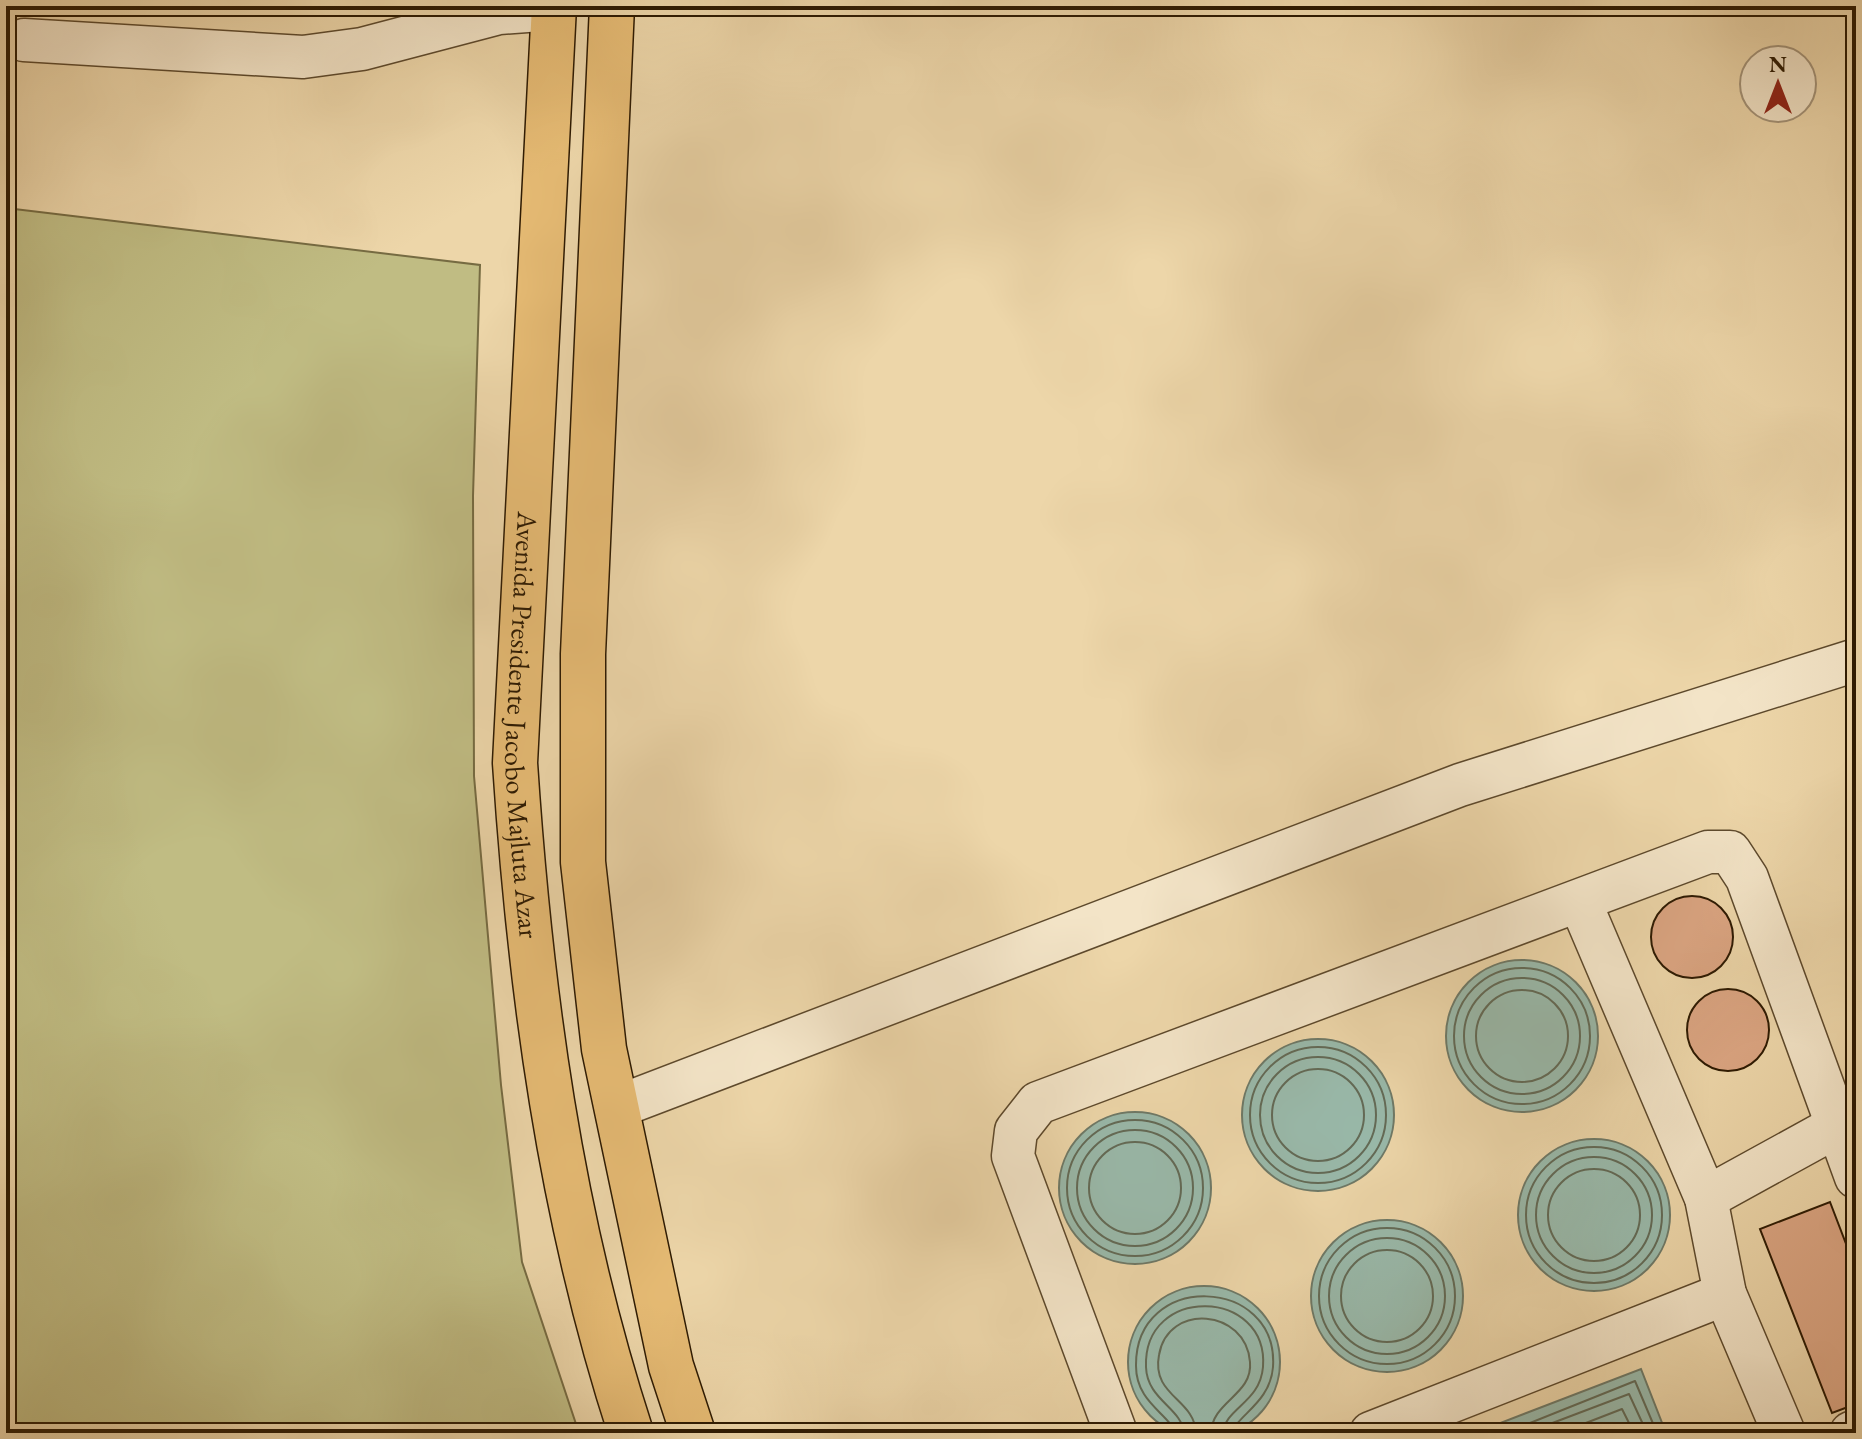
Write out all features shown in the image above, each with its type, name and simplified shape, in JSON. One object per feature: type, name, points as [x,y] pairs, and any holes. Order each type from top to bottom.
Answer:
[{"type":"main road","name":"Avenida Presidente Jacobo Majluta Azar","points":[[612,6],[583,638],[583,862],[604,1049],[671,1366],[693,1433]]},
{"type":"main road","name":"Avenida Presidente Jacobo Majluta Azar","points":[[554,8],[515,763],[522,862],[544,1060],[573,1226],[631,1433]]},
{"type":"street","points":[[24,40],[303,57],[362,49],[499,13],[554,8]]},
{"type":"street","points":[[617,1107],[1460,785],[1856,660]]},
{"type":"street","points":[[1116,1433],[1013,1156],[1016,1131],[1038,1103],[1708,852],[1730,852],[1747,878],[1856,1177]]},
{"type":"street","points":[[1580,902],[1706,1198],[1725,1294],[1784,1433]]},
{"type":"street","points":[[1706,1198],[1837,1126]]},
{"type":"street","points":[[1371,1433],[1725,1294]]},
{"type":"shaded area","points":[[6,208],[480,265],[473,496],[474,776],[501,1085],[522,1262],[579,1433],[6,1433]]},
{"type":"water","points":[[1522,960],[1551,966],[1576,982],[1592,1007],[1598,1036],[1592,1065],[1576,1090],[1551,1106],[1522,1112],[1493,1106],[1468,1090],[1452,1065],[1446,1036],[1452,1007],[1468,982],[1493,966]]},
{"type":"water","points":[[1318,1039],[1347,1045],[1372,1061],[1388,1086],[1394,1115],[1388,1144],[1372,1169],[1347,1185],[1318,1191],[1289,1185],[1264,1169],[1248,1144],[1242,1115],[1248,1086],[1264,1061],[1289,1045]]},
{"type":"water","points":[[1135,1112],[1164,1118],[1189,1134],[1205,1159],[1211,1188],[1205,1217],[1189,1242],[1164,1258],[1135,1264],[1106,1258],[1081,1242],[1065,1217],[1059,1188],[1065,1159],[1081,1134],[1106,1118]]},
{"type":"water","points":[[1594,1139],[1623,1145],[1648,1161],[1664,1186],[1670,1215],[1664,1244],[1648,1269],[1623,1285],[1594,1291],[1565,1285],[1540,1269],[1524,1244],[1518,1215],[1524,1186],[1540,1161],[1565,1145]]},
{"type":"water","points":[[1387,1220],[1416,1226],[1441,1242],[1457,1267],[1463,1296],[1457,1325],[1441,1350],[1416,1366],[1387,1372],[1358,1366],[1333,1350],[1317,1325],[1311,1296],[1317,1267],[1333,1242],[1358,1226]]},
{"type":"water","points":[[1204,1286],[1233,1292],[1257,1309],[1274,1333],[1280,1362],[1274,1391],[1257,1415],[1233,1432],[1204,1438],[1175,1432],[1151,1415],[1134,1391],[1128,1362],[1134,1333],[1151,1309],[1175,1292]]},
{"type":"water","points":[[1641,1369],[1666,1433],[1498,1433],[1495,1425]]},
{"type":"building","points":[[1692,896],[1708,899],[1721,908],[1730,921],[1733,937],[1730,953],[1721,966],[1708,975],[1692,978],[1676,975],[1663,966],[1654,953],[1651,937],[1654,921],[1663,908],[1676,899]]},
{"type":"building","points":[[1856,926],[1856,966],[1851,947]]},
{"type":"building","points":[[1728,989],[1744,992],[1757,1001],[1766,1014],[1769,1030],[1766,1046],[1757,1059],[1744,1068],[1728,1071],[1712,1068],[1699,1059],[1690,1046],[1687,1030],[1690,1014],[1699,1001],[1712,992]]},
{"type":"building","points":[[1830,1202],[1856,1270],[1856,1404],[1832,1413],[1760,1229]]}]
